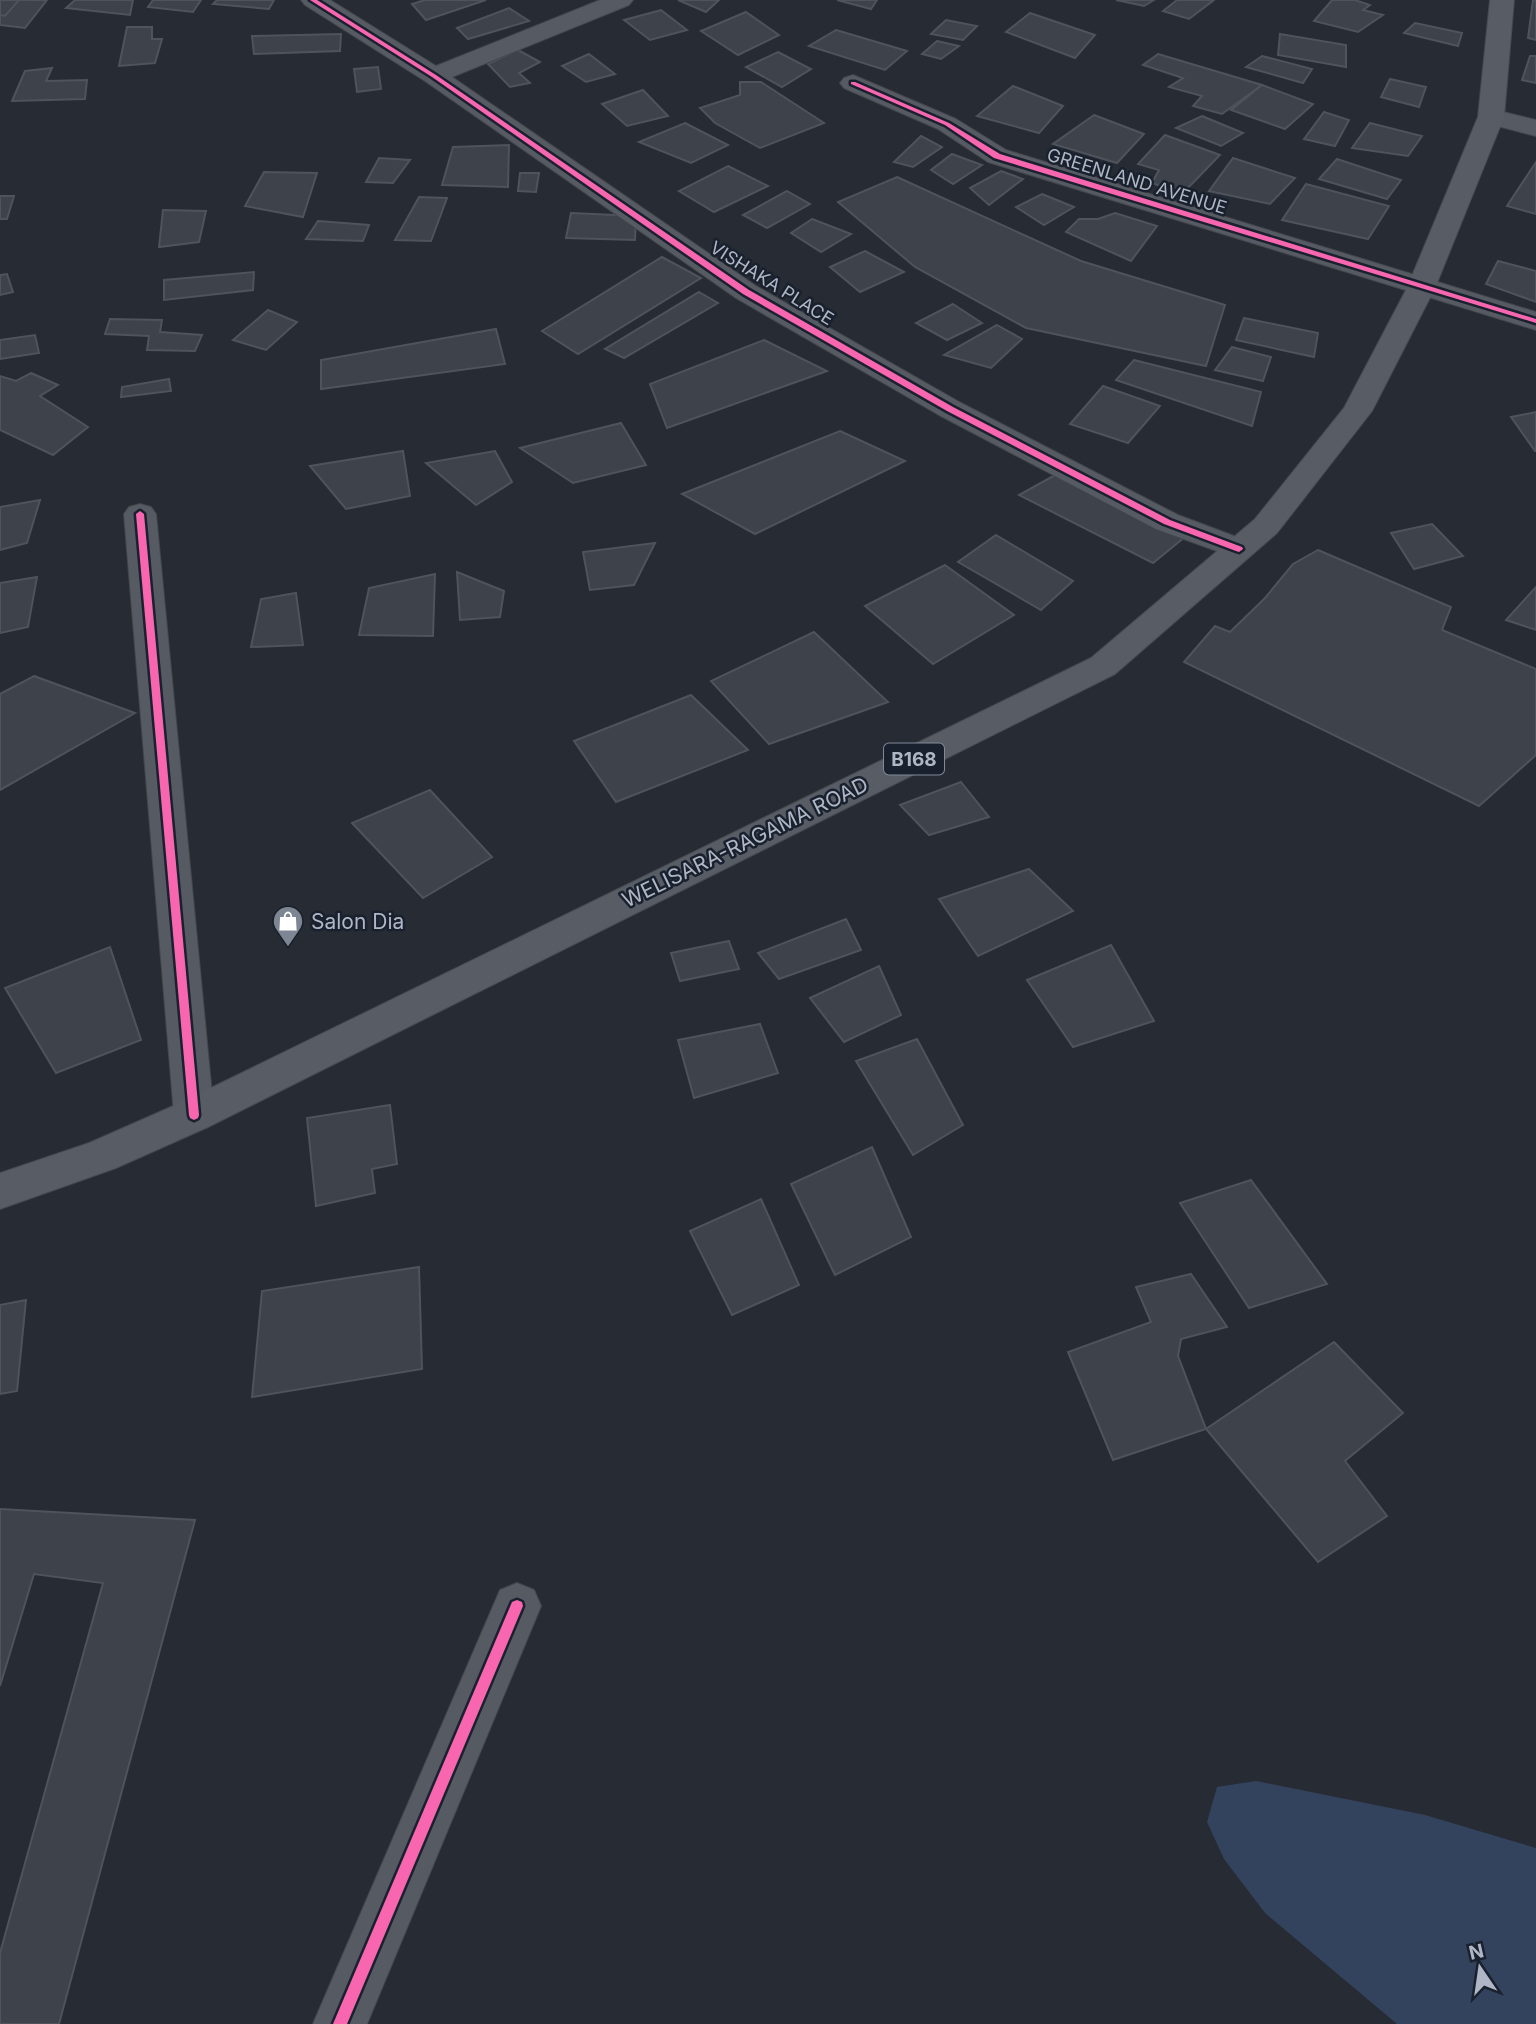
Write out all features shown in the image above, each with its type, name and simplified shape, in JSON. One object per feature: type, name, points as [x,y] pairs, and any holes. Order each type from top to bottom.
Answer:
[{"type":"main road","name":"WELISARA-RAGAMA ROAD","points":[[0,1191],[102,1156],[194,1115],[1102,666],[1266,526],[1357,411],[1421,288],[1492,117],[1502,0]]},
{"type":"street","name":"VISHAKA PLACE","points":[[313,0],[434,76],[746,292],[974,422],[1167,522],[1239,549]]},
{"type":"street","points":[[434,76],[621,0]]},
{"type":"street","name":"GREENLAND AVENUE","points":[[853,83],[947,124],[997,156],[1421,288],[1536,321]]},
{"type":"street","points":[[1492,117],[1536,128]]},
{"type":"street","points":[[140,514],[194,1115]]},
{"type":"street","points":[[340,2024],[517,1606]]},
{"type":"water","points":[[1256,1781],[1425,1815],[1536,1848],[1536,2024],[1397,2024],[1265,1913],[1224,1859],[1207,1822],[1217,1787]]},
{"type":"building","points":[[0,0],[47,0],[25,28],[0,25]]},
{"type":"building","points":[[0,0],[19,0],[5,16],[0,15]]},
{"type":"building","points":[[75,0],[133,0],[130,15],[66,8]]},
{"type":"building","points":[[153,0],[201,0],[193,12],[148,7]]},
{"type":"building","points":[[217,0],[274,0],[269,9],[213,4]]},
{"type":"building","points":[[425,0],[486,0],[426,20],[412,4]]},
{"type":"building","points":[[678,0],[719,0],[706,12]]},
{"type":"building","points":[[837,0],[877,0],[871,9]]},
{"type":"building","points":[[1116,0],[1154,0],[1144,6]]},
{"type":"building","points":[[1177,0],[1214,0],[1189,19],[1163,11]]},
{"type":"building","points":[[1332,0],[1355,0],[1370,5],[1363,10],[1383,15],[1358,32],[1314,21]]},
{"type":"building","points":[[1533,0],[1536,0],[1536,40],[1528,38]]},
{"type":"building","points":[[509,8],[529,21],[468,39],[457,28]]},
{"type":"building","points":[[661,10],[687,30],[650,40],[624,20]]},
{"type":"building","points":[[746,12],[779,35],[738,55],[701,31]]},
{"type":"building","points":[[1030,13],[1095,35],[1075,58],[1006,32]]},
{"type":"building","points":[[946,20],[977,26],[963,40],[931,34]]},
{"type":"building","points":[[1415,23],[1462,33],[1458,46],[1404,33]]},
{"type":"building","points":[[127,27],[152,27],[152,39],[162,39],[155,63],[119,66]]},
{"type":"building","points":[[836,30],[907,51],[885,70],[809,46]]},
{"type":"building","points":[[341,34],[340,51],[254,54],[252,36]]},
{"type":"building","points":[[1280,34],[1346,45],[1346,67],[1278,55]]},
{"type":"building","points":[[937,41],[959,46],[941,59],[922,54]]},
{"type":"building","points":[[518,50],[540,62],[519,73],[530,83],[510,87],[488,64]]},
{"type":"building","points":[[778,52],[811,69],[782,87],[746,67]]},
{"type":"building","points":[[589,54],[615,74],[586,82],[562,66]]},
{"type":"building","points":[[1158,54],[1262,85],[1222,114],[1193,106],[1202,96],[1169,87],[1183,78],[1143,65]]},
{"type":"building","points":[[1262,56],[1312,69],[1303,83],[1246,67]]},
{"type":"building","points":[[1530,56],[1536,56],[1536,83],[1522,80]]},
{"type":"building","points":[[378,67],[381,89],[357,92],[354,69]]},
{"type":"building","points":[[52,68],[46,81],[87,80],[85,99],[12,101],[25,71]]},
{"type":"building","points":[[1390,79],[1426,87],[1419,107],[1381,97]]},
{"type":"building","points":[[740,82],[761,82],[824,123],[760,148],[715,123],[700,108],[740,95]]},
{"type":"building","points":[[1262,85],[1313,104],[1285,129],[1231,110]]},
{"type":"building","points":[[1013,86],[1063,106],[1039,133],[977,116]]},
{"type":"building","points":[[643,90],[668,116],[627,126],[602,104]]},
{"type":"building","points":[[1324,112],[1349,120],[1335,146],[1304,139]]},
{"type":"building","points":[[1094,115],[1144,134],[1117,163],[1053,144]]},
{"type":"building","points":[[1202,116],[1243,133],[1221,146],[1176,128]]},
{"type":"building","points":[[685,123],[728,145],[691,163],[639,142]]},
{"type":"building","points":[[1370,123],[1422,136],[1408,156],[1352,148]]},
{"type":"building","points":[[1165,135],[1220,155],[1180,193],[1152,183],[1159,170],[1138,164]]},
{"type":"building","points":[[921,136],[942,147],[913,167],[894,162]]},
{"type":"building","points":[[509,145],[508,187],[442,185],[453,147]]},
{"type":"building","points":[[952,154],[982,165],[953,184],[931,170]]},
{"type":"building","points":[[379,158],[410,160],[393,183],[366,182]]},
{"type":"building","points":[[1233,158],[1295,178],[1270,204],[1209,191]]},
{"type":"building","points":[[1337,159],[1401,180],[1387,199],[1319,179]]},
{"type":"building","points":[[1536,162],[1536,214],[1507,206]]},
{"type":"building","points":[[728,166],[768,186],[714,212],[679,191]]},
{"type":"building","points":[[1001,171],[1023,179],[989,205],[970,188]]},
{"type":"building","points":[[264,172],[317,173],[303,217],[245,206]]},
{"type":"building","points":[[520,173],[539,173],[536,192],[518,191]]},
{"type":"building","points":[[897,177],[1081,261],[1225,305],[1206,366],[1026,328],[915,267],[838,202]]},
{"type":"building","points":[[1306,184],[1389,206],[1368,239],[1282,220]]},
{"type":"building","points":[[787,191],[810,204],[767,228],[743,215]]},
{"type":"building","points":[[1042,194],[1074,207],[1044,225],[1016,207]]},
{"type":"building","points":[[0,196],[14,196],[7,219],[0,219]]},
{"type":"building","points":[[419,197],[447,198],[431,241],[395,240]]},
{"type":"building","points":[[163,210],[206,211],[199,242],[159,247]]},
{"type":"building","points":[[571,213],[636,216],[635,240],[566,238]]},
{"type":"building","points":[[1115,213],[1157,226],[1131,261],[1066,232],[1079,219],[1098,219]]},
{"type":"building","points":[[812,219],[851,234],[821,252],[791,233]]},
{"type":"building","points":[[318,221],[369,225],[363,241],[306,239]]},
{"type":"building","points":[[865,251],[904,272],[860,292],[830,267]]},
{"type":"building","points":[[662,257],[701,278],[578,354],[542,331]]},
{"type":"building","points":[[1498,261],[1536,271],[1536,302],[1486,284]]},
{"type":"building","points":[[254,272],[253,290],[164,300],[164,280]]},
{"type":"building","points":[[7,274],[13,292],[0,295],[0,275]]},
{"type":"building","points":[[699,292],[718,303],[624,358],[605,349]]},
{"type":"building","points":[[953,304],[982,323],[947,340],[916,323]]},
{"type":"building","points":[[268,310],[297,322],[266,350],[233,340]]},
{"type":"building","points":[[1244,318],[1318,333],[1314,357],[1236,340]]},
{"type":"building","points":[[110,319],[162,320],[160,332],[202,335],[195,351],[147,350],[149,336],[105,334]]},
{"type":"building","points":[[997,325],[1022,339],[991,368],[944,355]]},
{"type":"building","points":[[496,329],[505,364],[321,389],[321,360]]},
{"type":"building","points":[[35,335],[39,353],[0,359],[0,340]]},
{"type":"building","points":[[764,340],[827,371],[667,428],[650,384]]},
{"type":"building","points":[[1232,347],[1271,357],[1263,381],[1215,370]]},
{"type":"building","points":[[1134,360],[1261,392],[1252,426],[1116,380]]},
{"type":"building","points":[[31,373],[58,385],[40,396],[88,427],[53,455],[0,430],[0,376],[16,381]]},
{"type":"building","points":[[169,379],[171,391],[121,397],[122,387]]},
{"type":"building","points":[[1103,386],[1160,406],[1128,443],[1070,424]]},
{"type":"building","points":[[1536,412],[1536,451],[1535,451],[1511,417]]},
{"type":"building","points":[[621,423],[646,465],[573,483],[520,448]]},
{"type":"building","points":[[840,431],[905,461],[755,534],[682,494]]},
{"type":"building","points":[[403,451],[410,496],[346,509],[310,466]]},
{"type":"building","points":[[495,451],[512,482],[476,505],[426,463]]},
{"type":"building","points":[[1057,474],[1185,537],[1153,563],[1019,495]]},
{"type":"building","points":[[40,500],[27,543],[0,550],[0,507]]},
{"type":"building","points":[[1432,524],[1463,556],[1414,569],[1391,533]]},
{"type":"building","points":[[996,535],[1073,581],[1041,610],[958,562]]},
{"type":"building","points":[[655,543],[634,585],[590,590],[583,552]]},
{"type":"building","points":[[1318,550],[1451,607],[1442,630],[1536,669],[1536,755],[1479,806],[1184,662],[1215,626],[1230,632],[1265,598],[1293,564]]},
{"type":"building","points":[[945,565],[1014,615],[933,664],[865,606]]},
{"type":"building","points":[[457,572],[504,591],[500,617],[460,620]]},
{"type":"building","points":[[435,574],[433,636],[359,635],[369,588]]},
{"type":"building","points":[[37,577],[28,627],[0,633],[0,583]]},
{"type":"building","points":[[1536,587],[1536,630],[1506,620]]},
{"type":"building","points":[[296,593],[303,645],[251,647],[261,599]]},
{"type":"building","points":[[814,632],[888,702],[769,744],[711,681]]},
{"type":"building","points":[[34,676],[135,713],[0,790],[0,694]]},
{"type":"building","points":[[691,695],[748,750],[616,802],[574,741]]},
{"type":"building","points":[[961,782],[989,817],[929,835],[900,805]]},
{"type":"building","points":[[430,790],[492,857],[423,898],[352,823]]},
{"type":"building","points":[[1029,869],[1073,911],[978,956],[939,899]]},
{"type":"building","points":[[846,919],[861,950],[779,979],[758,953]]},
{"type":"building","points":[[729,941],[739,969],[680,981],[671,953]]},
{"type":"building","points":[[1111,945],[1154,1021],[1073,1047],[1027,980]]},
{"type":"building","points":[[110,947],[141,1040],[56,1073],[5,988]]},
{"type":"building","points":[[879,966],[901,1015],[844,1042],[810,998]]},
{"type":"building","points":[[760,1024],[778,1073],[694,1098],[678,1040]]},
{"type":"building","points":[[917,1039],[963,1125],[913,1155],[856,1061]]},
{"type":"building","points":[[390,1105],[397,1164],[372,1169],[375,1193],[316,1206],[307,1118]]},
{"type":"building","points":[[872,1147],[911,1237],[835,1275],[791,1184]]},
{"type":"building","points":[[1251,1180],[1327,1284],[1249,1308],[1180,1203]]},
{"type":"building","points":[[761,1199],[799,1285],[732,1315],[690,1231]]},
{"type":"building","points":[[419,1267],[422,1369],[252,1397],[262,1291]]},
{"type":"building","points":[[1191,1274],[1227,1327],[1181,1339],[1178,1356],[1206,1429],[1113,1460],[1068,1352],[1151,1322],[1136,1287]]},
{"type":"building","points":[[26,1300],[17,1391],[0,1394],[0,1305]]},
{"type":"building","points":[[1334,1342],[1403,1413],[1345,1461],[1387,1516],[1318,1562],[1206,1429]]},
{"type":"building","points":[[0,1509],[195,1520],[59,2024],[0,2024],[0,1953],[103,1583],[34,1574],[0,1686]]},
{"type":"cycle path","points":[[313,0],[434,76],[746,292],[950,409],[1167,522],[1239,549]]},
{"type":"cycle path","points":[[853,83],[947,124],[997,156],[1536,321]]},
{"type":"cycle path","points":[[140,514],[194,1115]]},
{"type":"cycle path","points":[[340,2024],[517,1606]]},
{"type":"place","name":"Salon Dia","points":[[288,948]]}]
